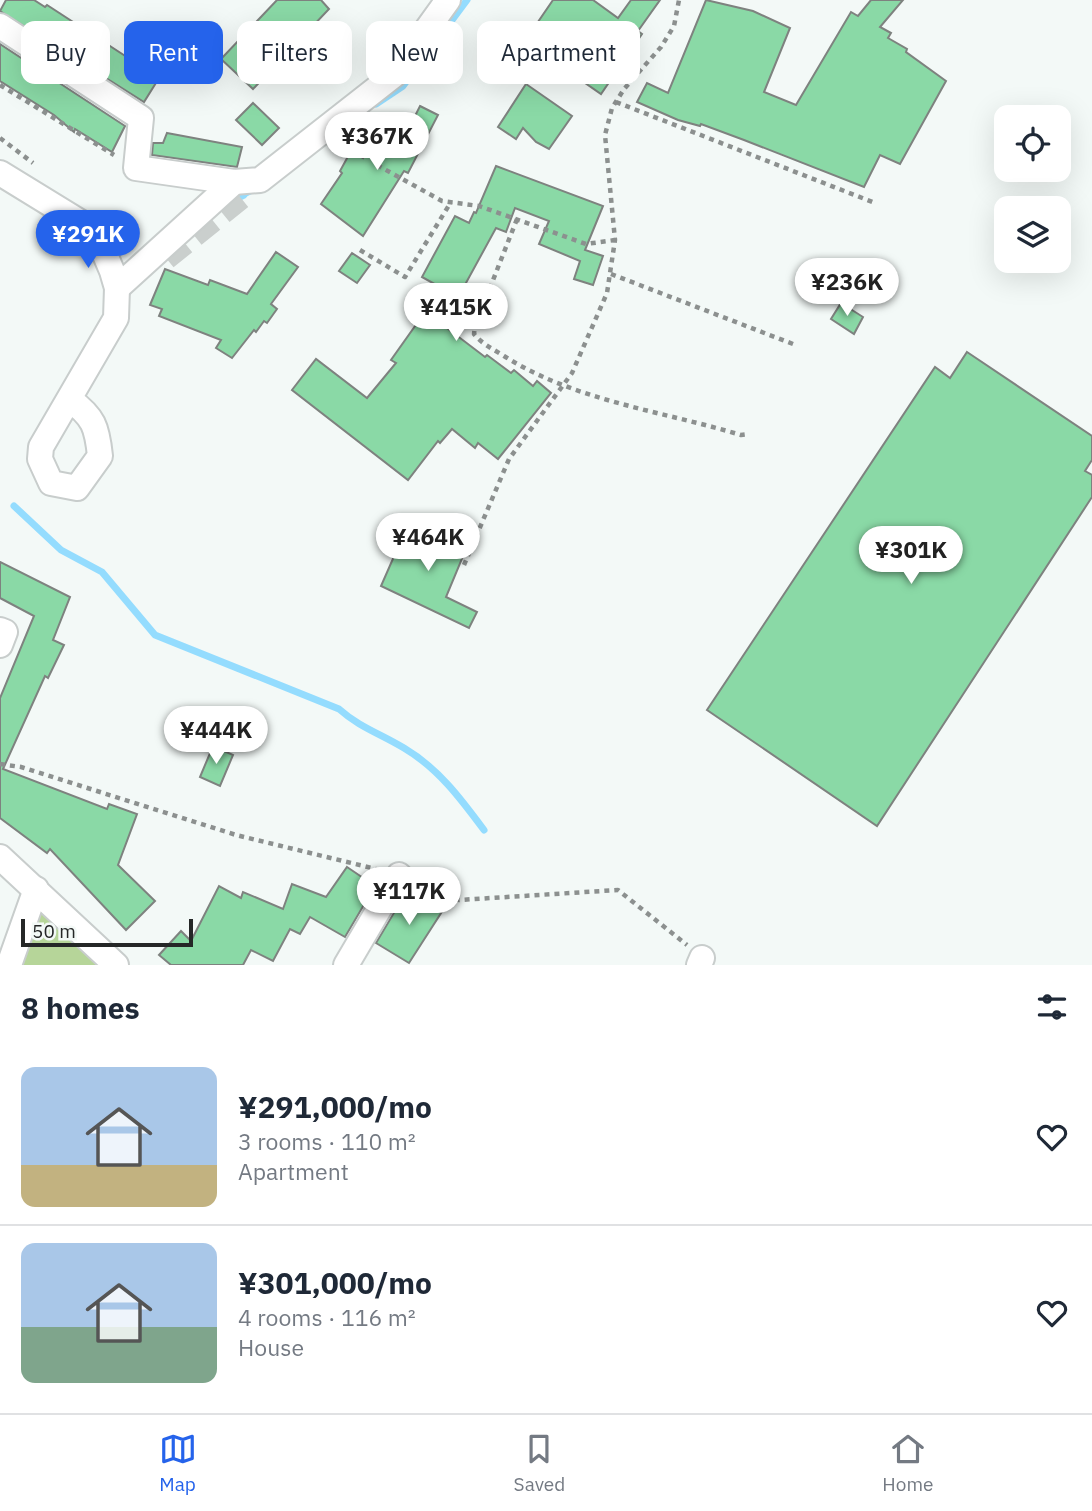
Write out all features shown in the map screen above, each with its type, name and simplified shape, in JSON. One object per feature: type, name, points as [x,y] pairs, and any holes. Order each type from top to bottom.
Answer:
[{"type":"street","points":[[0,26],[141,118],[136,168],[234,182],[260,180],[394,75],[448,0]]},
{"type":"street","points":[[0,173],[88,227],[107,254],[117,288],[116,318],[69,399]]},
{"type":"street","points":[[117,288],[164,231],[234,182]]},
{"type":"street","points":[[0,630],[5,632],[0,645]]},
{"type":"street","points":[[0,857],[116,965]]},
{"type":"street","points":[[346,965],[399,875]]},
{"type":"street","points":[[9,965],[36,889]]},
{"type":"path","points":[[464,565],[509,459],[564,385],[607,293],[615,240],[605,135],[616,102],[674,26],[679,0]]},
{"type":"path","points":[[0,85],[136,168]]},
{"type":"path","points":[[616,102],[875,203]]},
{"type":"path","points":[[377,165],[442,201],[479,206],[586,244],[615,240]]},
{"type":"path","points":[[360,250],[405,277],[451,202]]},
{"type":"path","points":[[517,219],[474,334],[479,341],[516,364],[564,385],[626,406],[741,435],[749,434]]},
{"type":"path","points":[[611,274],[793,344]]},
{"type":"path","points":[[0,764],[21,767],[236,835],[327,855],[399,875],[459,900],[618,890],[701,961]]},
{"type":"green space","points":[[40,909],[101,965],[22,965]]},
{"type":"building","points":[[6,0],[34,0],[72,21],[21,21],[21,24],[0,11]]},
{"type":"building","points":[[277,0],[321,0],[329,9],[318,21],[257,21]]},
{"type":"building","points":[[553,0],[593,0],[618,18],[631,0],[660,0],[640,28],[640,21],[539,21]]},
{"type":"building","points":[[706,0],[753,11],[790,28],[764,92],[796,105],[851,12],[858,16],[871,0],[903,0],[880,27],[891,33],[888,38],[907,49],[906,52],[946,81],[900,164],[880,155],[864,187],[701,124],[700,126],[678,120],[637,102],[647,83],[668,93]]},
{"type":"building","points":[[237,42],[237,74],[223,61],[223,57]]},
{"type":"building","points":[[0,44],[21,58],[21,84],[61,84],[125,126],[112,152],[75,129],[74,132],[54,115],[0,81]]},
{"type":"building","points":[[110,46],[124,55],[124,84],[155,84],[144,102],[110,81]]},
{"type":"building","points":[[526,84],[572,116],[549,149],[536,142],[523,128],[516,139],[498,127]]},
{"type":"building","points":[[587,84],[608,84],[601,94]]},
{"type":"building","points":[[253,103],[279,128],[262,145],[236,120]]},
{"type":"building","points":[[420,106],[438,115],[408,173],[404,171],[363,236],[321,204],[342,173],[340,171],[351,151],[363,158],[382,124],[405,136]]},
{"type":"building","points":[[167,133],[242,147],[237,167],[152,155],[153,143],[163,143]]},
{"type":"building","points":[[496,166],[603,206],[585,250],[603,256],[593,285],[574,279],[580,261],[539,244],[549,221],[515,208],[506,232],[496,228],[443,325],[485,357],[487,355],[511,373],[514,370],[533,386],[537,381],[551,393],[498,459],[478,443],[475,448],[452,429],[440,443],[438,441],[408,480],[292,390],[316,359],[367,398],[396,363],[391,360],[442,288],[422,277],[455,216],[469,223],[474,212],[476,213]]},
{"type":"building","points":[[276,252],[298,267],[271,304],[277,309],[267,323],[264,321],[256,332],[254,330],[232,358],[216,348],[221,340],[159,316],[162,309],[150,305],[165,269],[208,285],[210,280],[247,294]]},
{"type":"building","points":[[352,253],[370,265],[357,283],[339,271]]},
{"type":"building","points":[[841,303],[863,317],[854,334],[831,319]]},
{"type":"building","points":[[967,352],[1092,436],[1092,460],[1085,471],[1092,475],[1092,497],[877,826],[707,710],[935,367],[950,378]]},
{"type":"building","points":[[410,520],[466,549],[446,597],[477,612],[469,628],[381,586]]},
{"type":"building","points":[[0,562],[70,597],[53,640],[64,645],[48,678],[45,676],[3,769],[107,809],[109,804],[137,814],[118,865],[155,901],[126,930],[50,849],[47,853],[0,818],[0,698],[34,616],[0,598]]},
{"type":"building","points":[[213,746],[233,755],[220,786],[200,777]]},
{"type":"building","points":[[347,867],[375,886],[345,937],[310,917],[300,934],[290,929],[273,961],[251,950],[243,965],[171,965],[159,955],[181,931],[191,941],[219,886],[241,898],[243,892],[283,909],[292,884],[326,897]]},
{"type":"building","points":[[418,895],[443,910],[409,963],[376,943],[404,896],[413,900]]},
{"type":"waterway","points":[[376,104],[403,86],[467,0]]},
{"type":"waterway","points":[[244,195],[221,206],[254,189]]},
{"type":"waterway","points":[[14,506],[61,550],[102,572],[155,635],[339,709],[354,721],[404,748],[428,765],[458,796],[484,830]]},
{"type":"tunnel","points":[[166,258],[244,195]]}]
